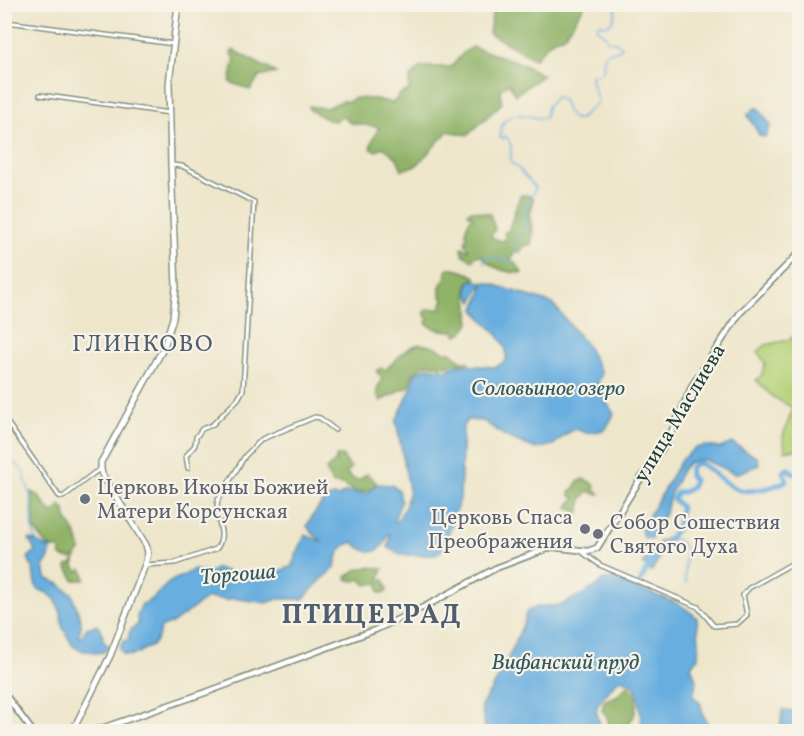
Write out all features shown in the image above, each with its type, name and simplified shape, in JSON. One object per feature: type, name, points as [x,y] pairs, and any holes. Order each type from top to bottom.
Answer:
[{"type":"main road","points":[[72,732],[119,635],[148,553],[145,541],[109,486],[101,469],[101,462],[164,347],[171,328],[176,286],[169,84],[178,4]]},
{"type":"street","points":[[7,22],[174,44]]},
{"type":"street","points":[[40,95],[170,113]]},
{"type":"street","points":[[171,165],[182,166],[254,202],[243,390],[238,399],[212,425],[202,429],[196,437],[195,445],[186,456],[188,468]]},
{"type":"street","name":"улица Маслиева","points":[[580,550],[588,551],[597,548],[667,442],[693,384],[743,309],[800,252]]},
{"type":"street","points":[[145,565],[175,563],[216,549],[222,535],[216,507],[218,500],[245,456],[262,439],[315,417],[320,418],[335,430]]},
{"type":"street","points":[[4,418],[59,496],[63,497],[101,469]]},
{"type":"street","points":[[91,732],[375,630],[426,606],[496,568],[552,547],[580,550],[600,566],[698,608],[714,626],[737,624],[747,615],[743,595],[749,588],[800,559]]},
{"type":"street","points":[[4,693],[33,732]]},
{"type":"street","points":[[4,705],[13,705]]},
{"type":"green space","points":[[494,4],[585,5],[564,36],[552,40],[534,59],[489,33]]},
{"type":"green space","points":[[473,47],[518,62],[543,75],[515,95],[509,83],[500,90],[502,103],[468,135],[448,131],[417,165],[402,170],[397,158],[383,147],[377,151],[371,149],[379,127],[350,123],[342,116],[335,121],[328,120],[309,109],[309,106],[326,108],[353,98],[376,99],[393,103],[400,94],[409,90],[410,77],[421,67],[451,67],[464,52]]},
{"type":"green space","points":[[233,50],[276,73],[259,77],[250,90],[230,82],[235,58],[231,53]]},
{"type":"green space","points":[[521,195],[533,198],[529,215],[533,231],[531,245],[524,246],[520,252],[514,252],[511,259],[522,273],[499,269],[481,255],[476,256],[472,261],[462,253],[461,248],[463,247],[469,250],[465,243],[466,228],[473,217],[468,212],[472,210],[490,214],[495,229],[491,237],[501,241],[506,239],[504,233],[508,231]]},
{"type":"green space","points":[[449,268],[463,271],[476,278],[468,282],[467,286],[470,323],[463,332],[457,335],[453,331],[439,330],[429,325],[426,323],[429,319],[425,316],[425,310],[440,309],[444,299],[441,297],[440,288]]},
{"type":"green space","points":[[799,333],[799,448],[785,451],[783,436],[793,408],[773,397],[756,380],[762,375],[765,363],[758,352],[766,345],[788,340]]},
{"type":"green space","points":[[421,344],[451,352],[460,360],[470,363],[444,366],[427,364],[412,375],[410,386],[400,389],[396,394],[381,401],[377,392],[382,378],[376,371],[381,368],[385,370],[405,351]]},
{"type":"green space","points":[[336,456],[342,456],[351,468],[347,472],[350,477],[359,480],[367,474],[376,482],[375,485],[368,491],[356,492],[343,485],[332,483],[326,470],[336,461]]},
{"type":"green space","points":[[583,479],[594,484],[594,489],[600,494],[589,491],[582,498],[579,514],[568,507],[575,497],[570,496],[570,492],[577,482]]},
{"type":"green space","points":[[31,492],[38,495],[52,513],[60,505],[65,510],[66,518],[77,536],[81,551],[77,554],[74,566],[78,572],[81,569],[84,572],[85,580],[74,580],[67,568],[67,565],[74,561],[73,557],[71,559],[62,557],[60,550],[44,542],[34,529]]},
{"type":"green space","points":[[368,567],[383,569],[379,579],[384,580],[386,592],[379,593],[378,583],[366,585],[360,579],[348,580],[346,577],[356,570]]},
{"type":"green space","points":[[628,685],[636,697],[636,708],[630,722],[618,730],[610,727],[602,710],[604,701],[618,695]]},
{"type":"water","points":[[755,108],[758,108],[771,125],[765,137],[760,136],[748,116]]},
{"type":"water","name":"Соловьиное озеро","points":[[470,281],[483,282],[483,286],[486,282],[553,304],[587,346],[602,374],[598,381],[602,395],[614,414],[605,430],[586,433],[576,429],[553,445],[536,449],[505,436],[483,421],[467,420],[463,426],[460,499],[444,548],[435,555],[400,555],[388,547],[391,535],[389,534],[382,546],[374,552],[363,550],[353,542],[349,543],[338,555],[335,568],[303,599],[278,599],[267,603],[232,598],[228,600],[207,598],[173,623],[160,628],[158,638],[152,646],[136,654],[124,655],[120,646],[128,640],[130,631],[138,624],[137,615],[142,604],[154,597],[170,582],[192,570],[211,572],[217,568],[236,575],[245,573],[257,578],[291,567],[305,535],[323,542],[307,526],[324,500],[333,496],[338,497],[346,492],[367,494],[377,484],[391,485],[399,490],[401,502],[394,520],[397,522],[406,505],[409,489],[396,421],[412,387],[414,375],[427,367],[446,370],[458,365],[496,367],[506,361],[503,342],[475,309],[483,288],[480,287],[473,302],[469,294]]},
{"type":"water","points":[[732,443],[758,458],[759,465],[735,474],[705,460],[688,463],[670,495],[658,529],[651,539],[643,537],[641,529],[681,460],[695,448],[706,446],[720,448]]},
{"type":"water","points":[[672,536],[672,539],[660,549],[659,558],[652,571],[649,571],[643,564],[649,551],[659,542]]},
{"type":"water","points":[[30,539],[51,549],[44,565],[46,578],[72,593],[81,622],[78,636],[81,637],[87,628],[96,625],[103,641],[109,646],[104,652],[84,651],[72,645],[62,626],[61,613],[55,599],[38,589],[35,584],[33,569],[28,558],[35,551]]},
{"type":"water","name":"Вифанский пруд","points":[[616,578],[677,603],[697,618],[698,657],[691,666],[696,684],[693,694],[700,702],[711,731],[642,731],[635,687],[621,679],[598,704],[596,710],[600,726],[606,731],[486,731],[481,706],[501,674],[525,620],[525,615],[530,609],[561,605],[596,587],[602,581]]},
{"type":"water","points":[[782,710],[799,712],[799,731],[780,731]]},
{"type":"waterway","name":"Торгоша","points":[[517,253],[518,237],[528,224],[522,214],[536,188],[511,163],[510,142],[505,136],[503,139],[500,138],[502,125],[507,118],[515,115],[545,118],[547,107],[555,97],[563,100],[568,113],[574,119],[581,119],[598,102],[591,76],[604,69],[606,53],[622,47],[618,43],[607,40],[597,27],[599,24],[608,25],[612,21],[616,6],[613,4]]},
{"type":"waterway","name":"Торгоша","points":[[484,263],[486,256],[513,262]]},
{"type":"waterway","name":"Торгоша","points":[[4,461],[15,463],[23,471],[31,498],[33,532],[38,544]]},
{"type":"waterway","points":[[668,539],[677,529],[681,507],[673,499],[677,492],[691,488],[694,480],[690,476],[690,469],[695,463],[702,464],[737,489],[748,491],[783,483],[787,480],[783,472],[787,468],[793,473],[800,473]]},
{"type":"waterway","points":[[672,536],[672,539],[679,541],[685,550],[686,583]]},
{"type":"waterway","points":[[637,588],[650,563]]},
{"type":"place","name":"Церковь Иконы Божией Матери Корсунская","points":[[85,499]]},
{"type":"place","name":"Церковь Спаса Преображения","points":[[585,529]]},
{"type":"place","name":"Собор Сошествия Святого Духа","points":[[598,534]]},
{"type":"district","name":"ГЛИНКОВО","points":[[143,343]]},
{"type":"district","name":"ПТИЦЕГРАД","points":[[372,614]]}]
